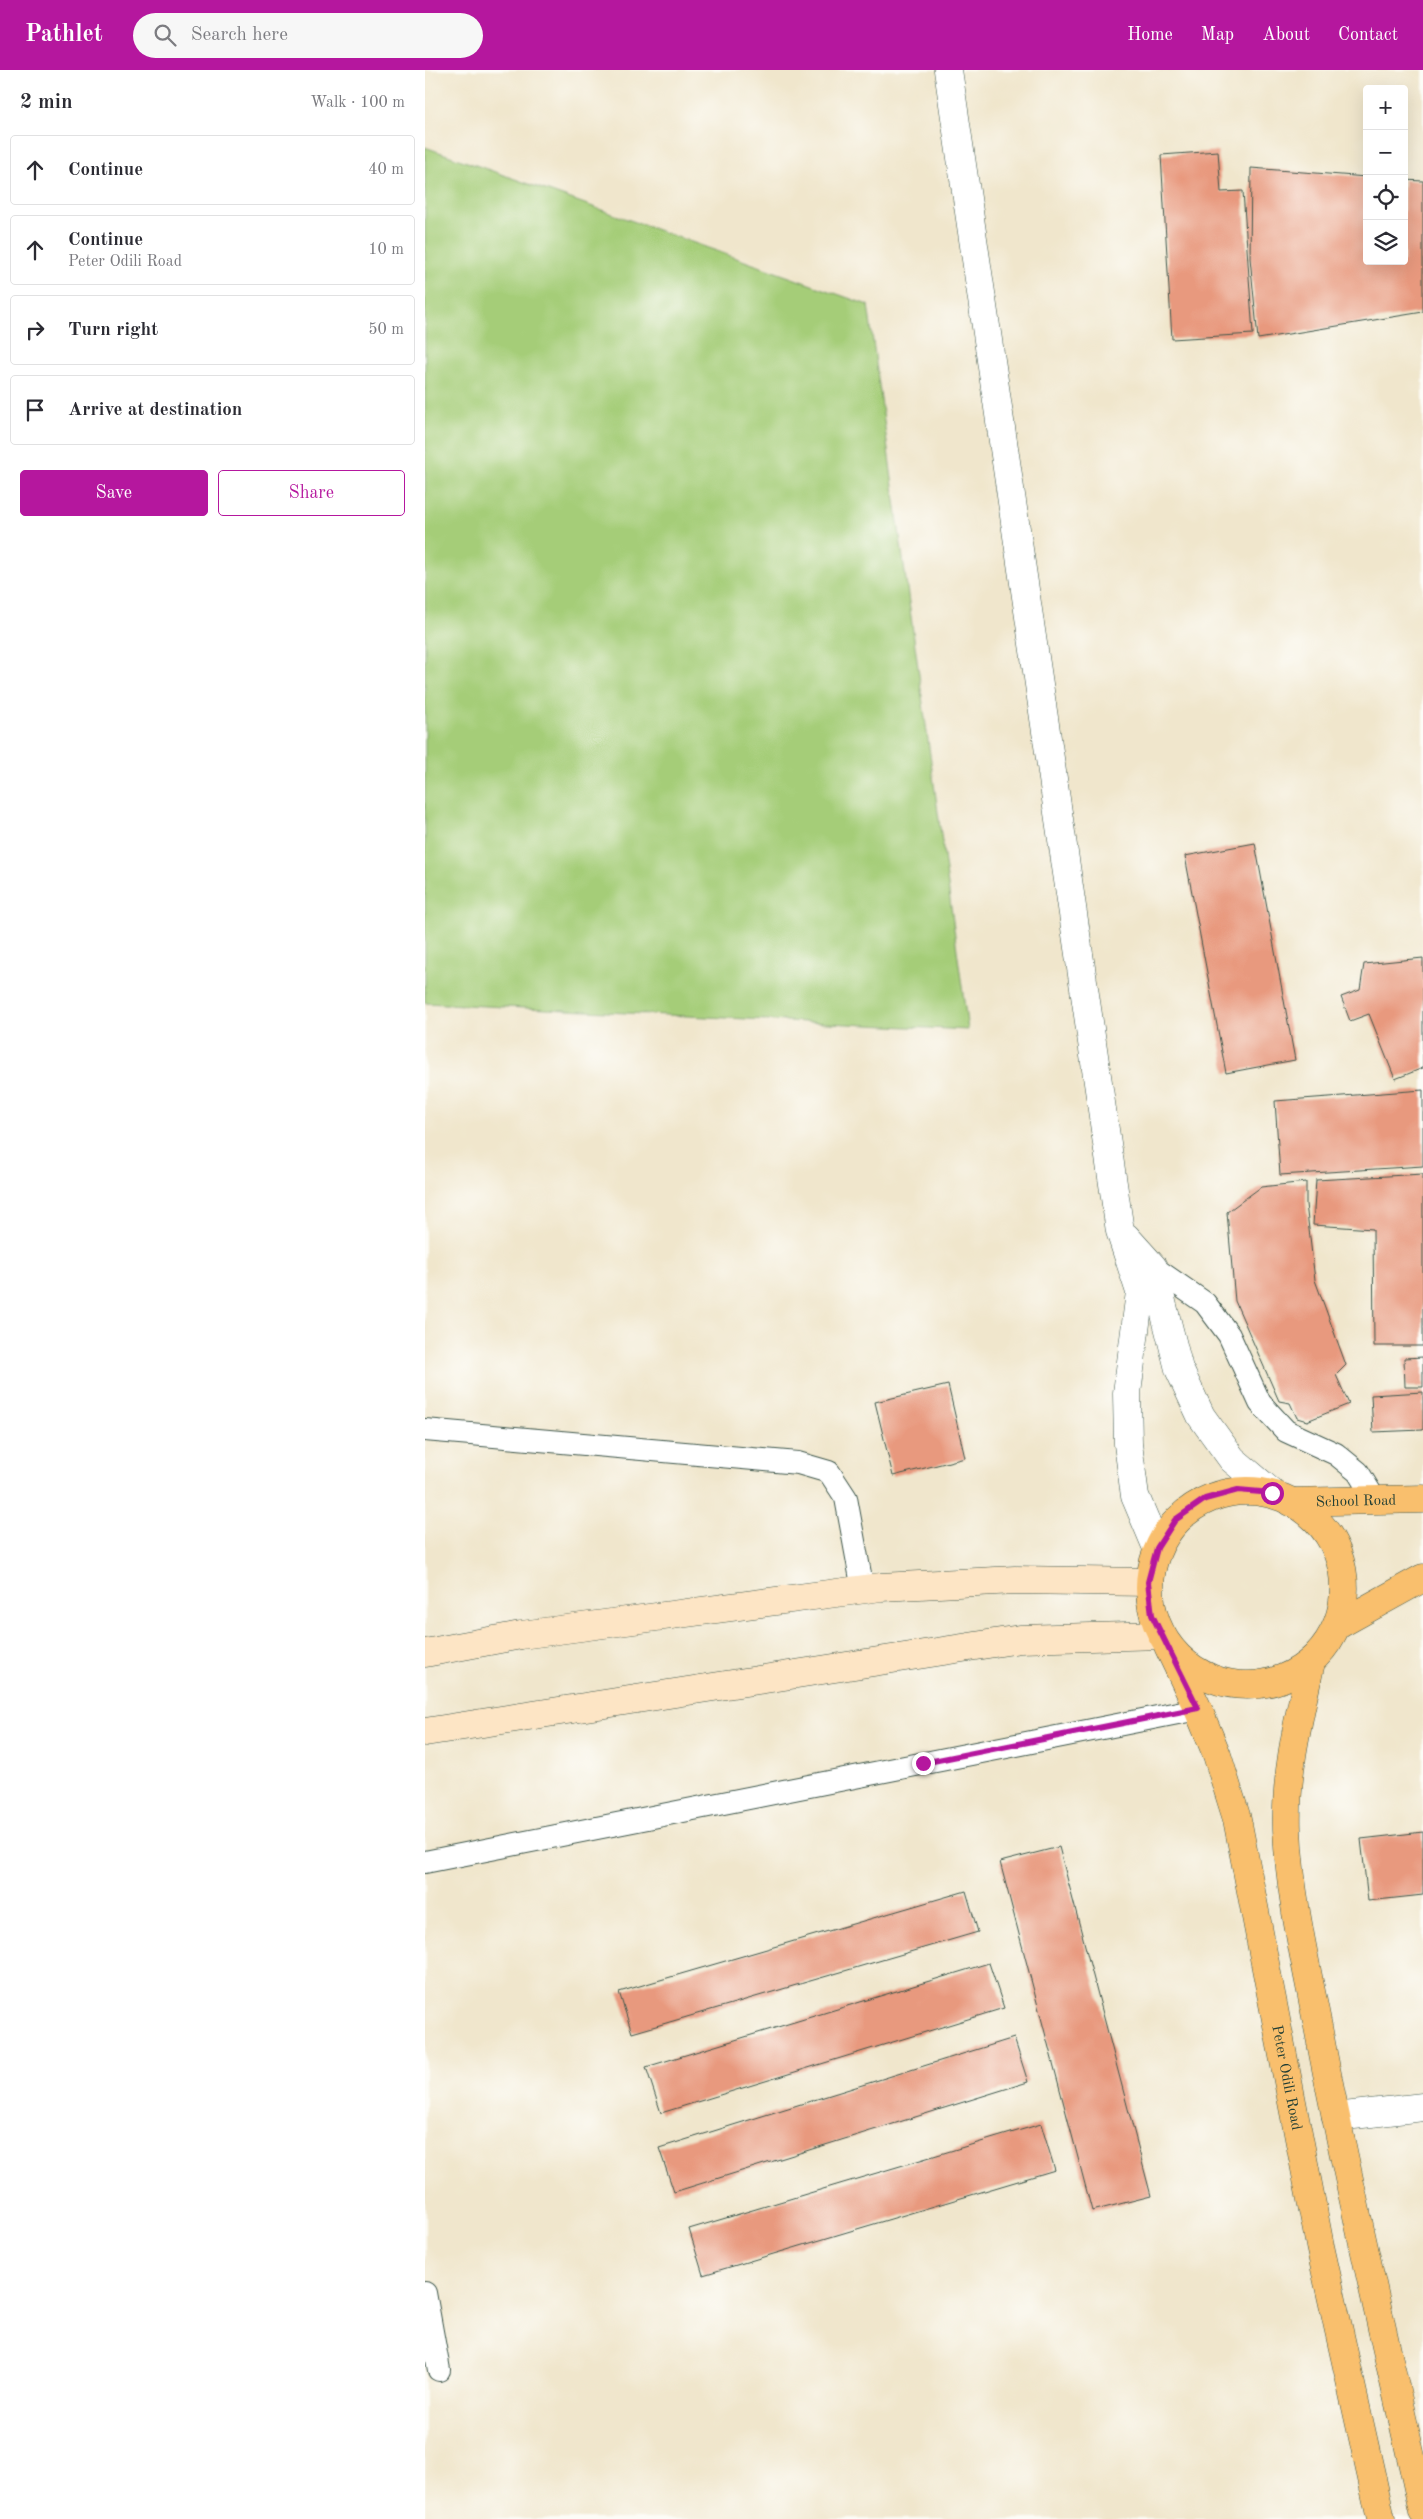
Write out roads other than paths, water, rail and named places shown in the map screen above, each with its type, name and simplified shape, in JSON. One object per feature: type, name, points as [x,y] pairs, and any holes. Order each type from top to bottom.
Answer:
[{"type":"main road","name":"School Road","points":[[1148,1582],[1157,1548],[1175,1520],[1205,1499],[1238,1490],[1281,1497],[1375,1500],[1423,1499]]},
{"type":"main road","points":[[425,1732],[1020,1639],[1165,1640],[1184,1663],[1214,1680],[1247,1686],[1281,1680],[1311,1662],[1338,1625],[1345,1592],[1340,1558],[1324,1528],[1303,1508],[1281,1497]]},
{"type":"main road","points":[[1338,1625],[1423,1578]]},
{"type":"main road","points":[[425,1653],[521,1635],[863,1590],[1015,1580],[1148,1582]]},
{"type":"main road","name":"Peter Odili Road","points":[[1148,1582],[1152,1615],[1198,1708],[1217,1755],[1237,1819],[1320,2246],[1381,2519]]},
{"type":"main road","points":[[1311,1662],[1295,1734],[1289,1781],[1287,1829],[1293,1895],[1336,2117],[1423,2511]]},
{"type":"street","points":[[949,70],[1120,1230],[1140,1292],[1127,1393],[1128,1444],[1135,1496],[1157,1548]]},
{"type":"street","points":[[1120,1230],[1153,1267],[1179,1369],[1201,1416],[1231,1458],[1281,1497]]},
{"type":"street","points":[[1336,2117],[1423,2107]]},
{"type":"lane","points":[[1153,1267],[1205,1303],[1229,1335],[1260,1403],[1286,1431],[1336,1454],[1358,1472],[1375,1500]]},
{"type":"lane","points":[[425,1430],[798,1462],[829,1472],[846,1498],[863,1590]]},
{"type":"lane","points":[[425,1862],[1198,1708]]},
{"type":"lane","points":[[425,2293],[439,2370]]}]
